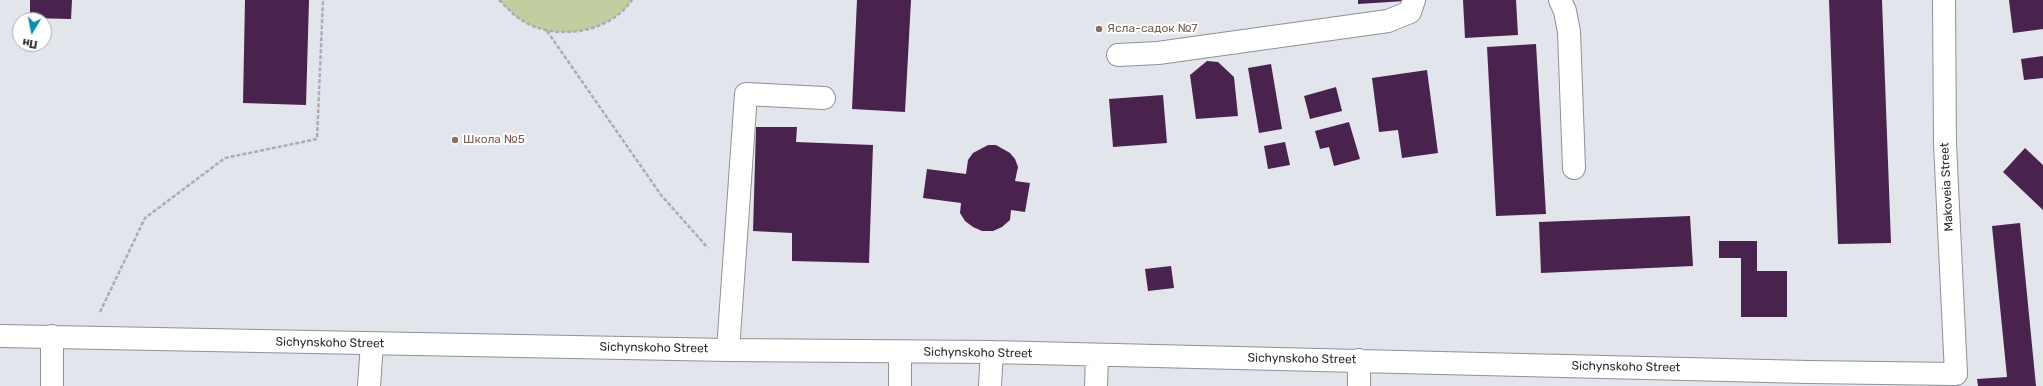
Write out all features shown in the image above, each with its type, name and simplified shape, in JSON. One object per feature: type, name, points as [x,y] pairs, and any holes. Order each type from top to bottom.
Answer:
[{"type":"street","points":[[1118,55],[1158,53],[1388,21],[1410,12],[1414,0]]},
{"type":"street","points":[[1560,0],[1565,11],[1569,32],[1574,168]]},
{"type":"street","name":"Makoveia Street","points":[[1944,0],[1944,144],[1956,374]]},
{"type":"street","points":[[728,350],[746,94],[824,98]]},
{"type":"street","name":"Sichynskoho Street","points":[[0,336],[52,336],[87,339],[728,350],[992,352],[1359,360],[1808,379],[1956,374]]},
{"type":"street","points":[[52,336],[52,386]]},
{"type":"street","points":[[369,386],[372,343]]},
{"type":"street","points":[[900,352],[900,386]]},
{"type":"street","points":[[990,386],[992,352]]},
{"type":"street","points":[[1096,386],[1097,355]]},
{"type":"street","points":[[1359,360],[1359,386]]},
{"type":"path","points":[[87,339],[145,218],[225,158],[317,139],[323,0]]},
{"type":"path","points":[[499,0],[520,19],[547,31],[575,32],[603,24],[627,7],[632,0]]},
{"type":"path","points":[[547,31],[661,195],[733,275]]},
{"type":"green space","points":[[499,0],[632,0],[622,12],[609,21],[580,31],[564,32],[548,31],[533,26],[517,17]]},
{"type":"building","points":[[30,0],[72,0],[71,19],[52,19],[52,12],[30,12]]},
{"type":"building","points":[[245,0],[309,0],[306,105],[243,103]]},
{"type":"building","points":[[857,0],[911,0],[905,112],[852,109]]},
{"type":"building","points":[[1358,0],[1405,0],[1405,1],[1358,4]]},
{"type":"building","points":[[1463,0],[1516,0],[1518,35],[1465,38]]},
{"type":"building","points":[[1829,0],[1882,0],[1891,243],[1838,244]]},
{"type":"building","points":[[2009,0],[2043,0],[2043,29],[2013,33]]},
{"type":"building","points":[[1536,44],[1546,214],[1496,216],[1487,47]]},
{"type":"building","points":[[2043,56],[2043,78],[2024,80],[2021,59]]},
{"type":"building","points":[[1207,61],[1218,62],[1234,77],[1238,116],[1196,119],[1190,75]]},
{"type":"building","points":[[1271,64],[1282,129],[1259,133],[1248,68]]},
{"type":"building","points":[[1427,70],[1438,153],[1402,158],[1398,130],[1379,132],[1372,78]]},
{"type":"building","points":[[1336,87],[1342,111],[1310,119],[1304,96]]},
{"type":"building","points":[[1163,95],[1167,143],[1113,147],[1109,99]]},
{"type":"building","points":[[1349,122],[1360,159],[1334,166],[1329,147],[1320,149],[1315,131]]},
{"type":"building","points":[[756,127],[797,127],[796,142],[873,145],[869,263],[792,261],[792,233],[753,231]]},
{"type":"building","points":[[1285,142],[1290,165],[1268,169],[1264,146]]},
{"type":"building","points":[[988,145],[996,145],[1010,153],[1015,159],[1018,167],[1015,181],[1030,183],[1025,212],[1011,210],[1010,220],[1002,227],[993,231],[982,231],[965,221],[960,213],[961,203],[923,198],[927,169],[966,174],[968,160],[973,153]]},
{"type":"building","points":[[2025,148],[2043,165],[2043,210],[2003,172]]},
{"type":"building","points":[[1690,216],[1693,266],[1541,273],[1539,222]]},
{"type":"building","points":[[2020,223],[2036,386],[1978,386],[1977,379],[2007,377],[1992,226]]},
{"type":"building","points":[[1719,241],[1757,241],[1757,271],[1787,271],[1787,317],[1741,317],[1741,258],[1719,258]]},
{"type":"building","points":[[1171,266],[1174,288],[1148,291],[1145,269]]},
{"type":"place","name":"Ясла-садок №7","points":[[1099,29]]},
{"type":"place","name":"Школа №5","points":[[455,140]]}]
